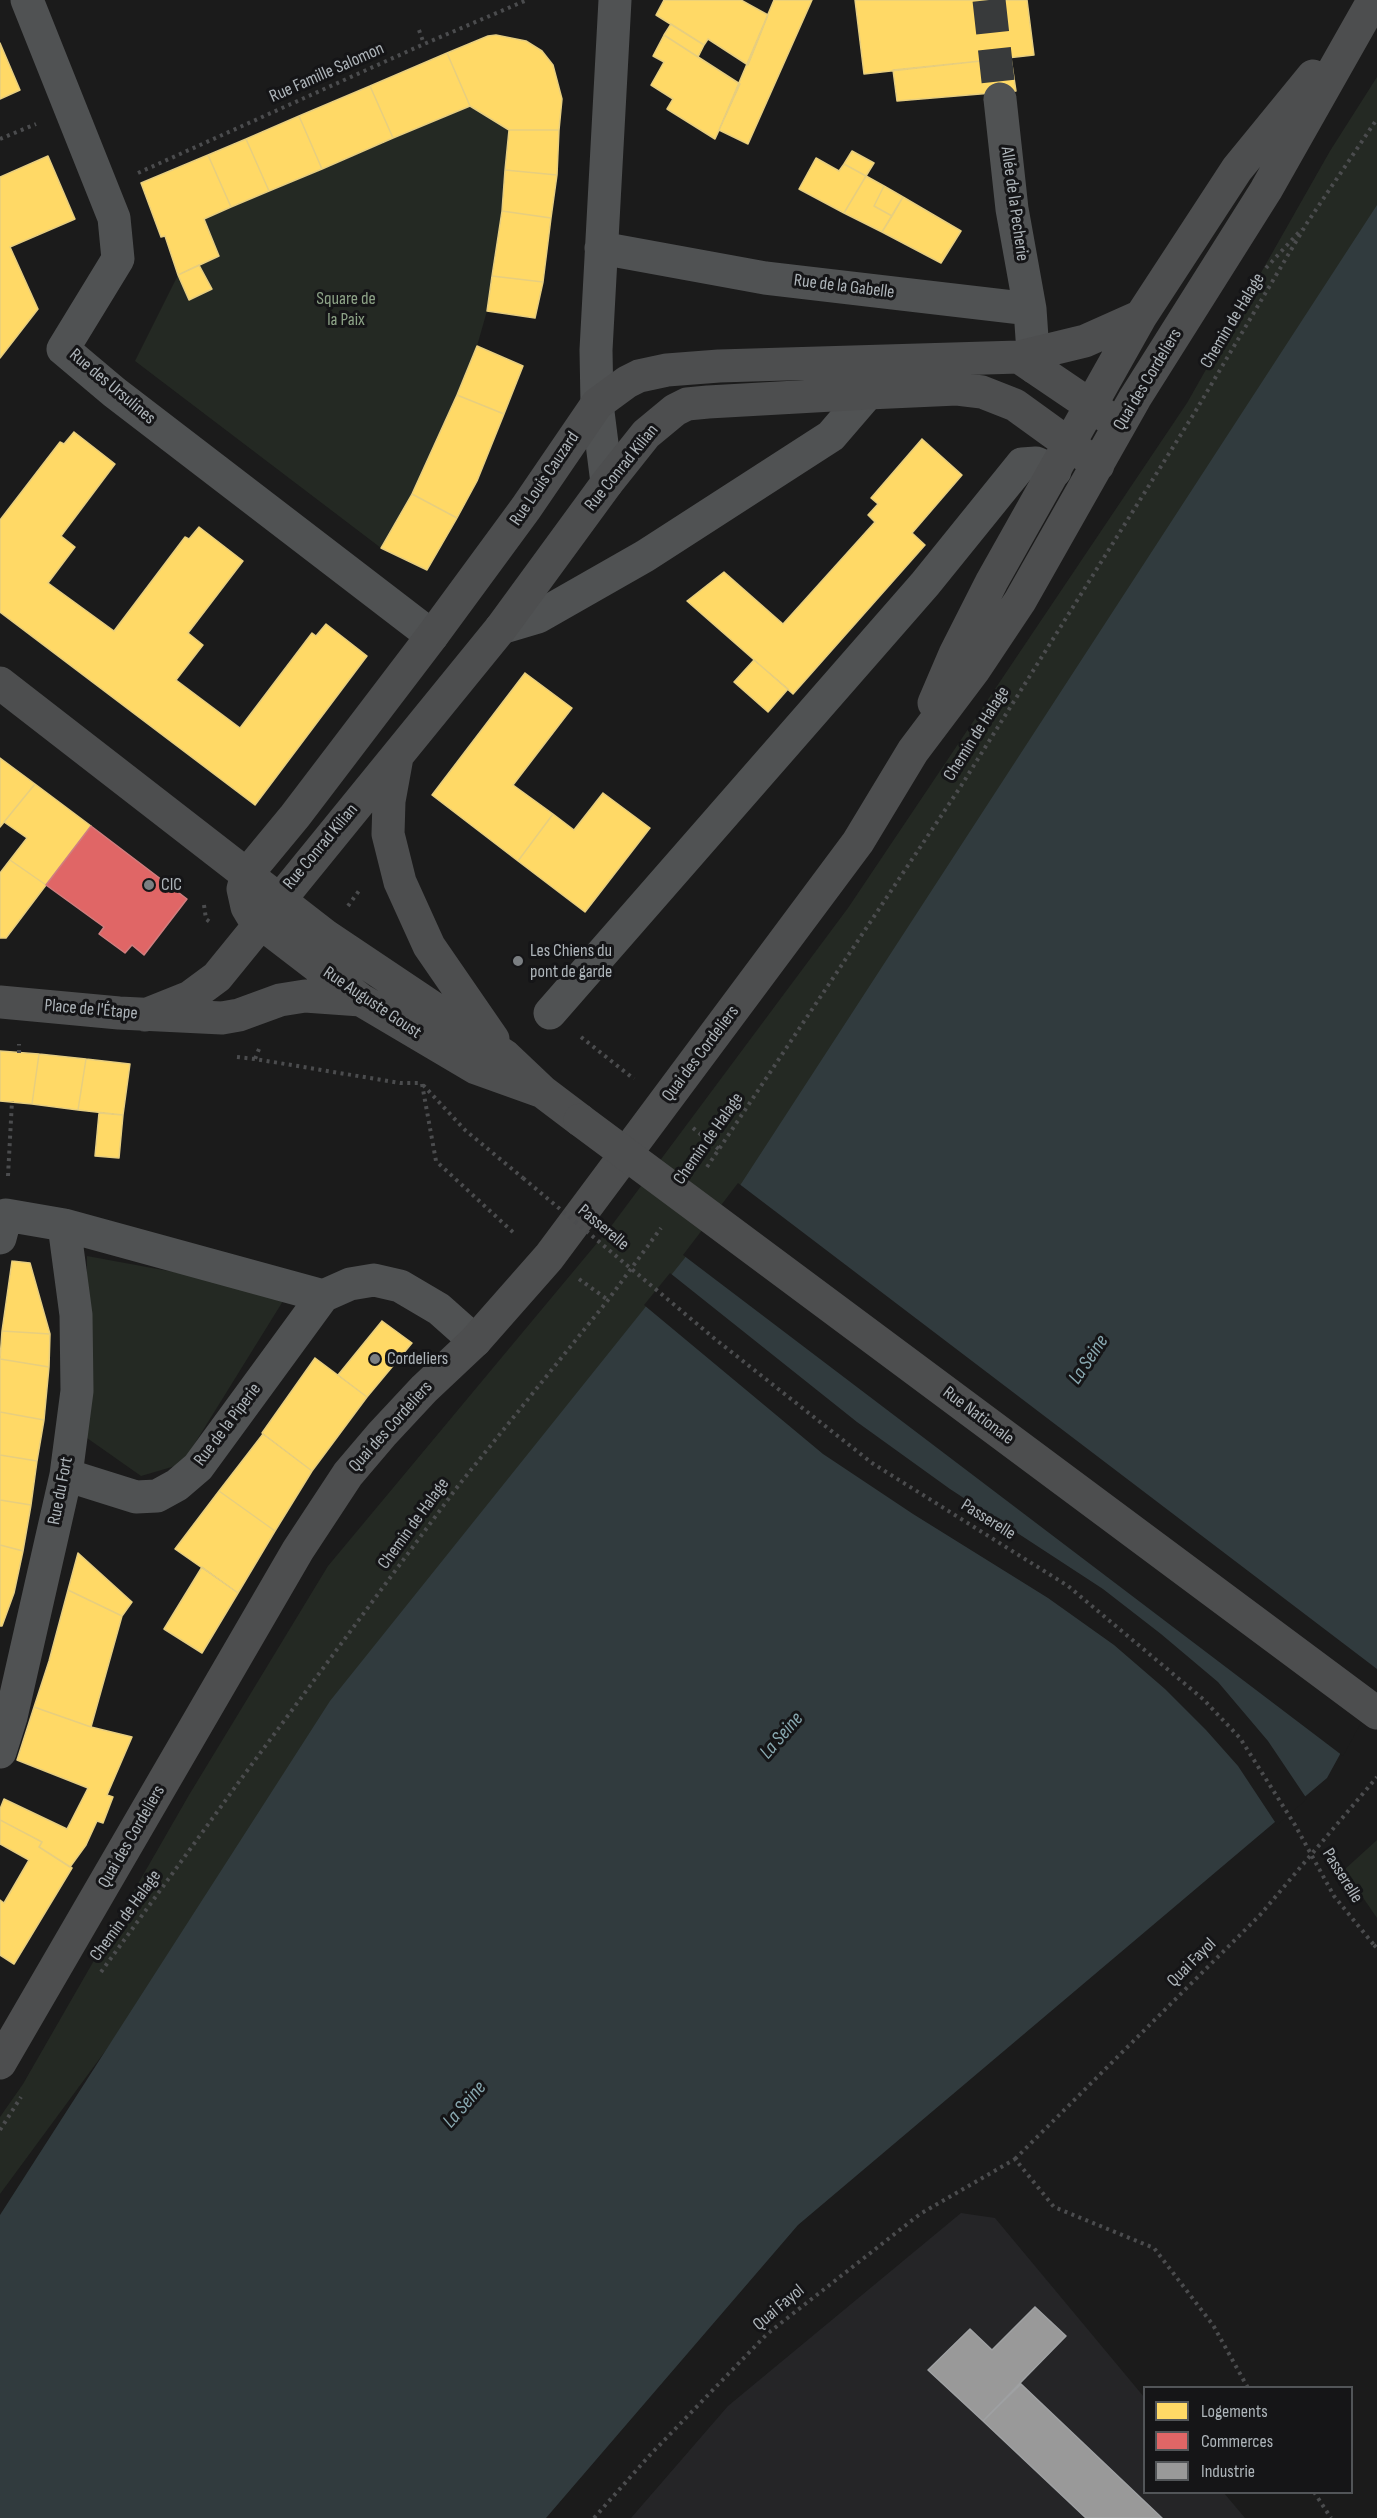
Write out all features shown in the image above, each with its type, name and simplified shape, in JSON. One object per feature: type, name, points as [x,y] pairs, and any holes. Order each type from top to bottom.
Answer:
[{"type":"main road","name":"Quai des Cordeliers","points":[[913,751],[992,581],[1141,316],[1237,169],[1374,1]]},
{"type":"main road","name":"Quai des Cordeliers","points":[[0,2063],[315,1523],[348,1474],[424,1389],[475,1341],[549,1257],[858,842],[913,751],[974,670],[1020,601],[1120,425],[1266,190],[1374,1]]},
{"type":"main road","name":"Rue Louis Cauzard","points":[[247,874],[311,795],[432,636],[526,508],[597,404],[627,382],[667,370],[719,366],[1029,359],[1085,341],[1141,316]]},
{"type":"main road","points":[[1029,359],[1120,425]]},
{"type":"main road","name":"Rue Conrad Kilian","points":[[269,911],[501,628],[607,483],[646,434],[664,417],[687,404],[957,389],[982,392],[1015,405],[1046,425],[1063,458],[1098,465]]},
{"type":"main road","points":[[0,683],[247,874]]},
{"type":"main road","points":[[398,754],[388,817],[390,849],[400,882],[429,946],[505,1056]]},
{"type":"main road","name":"Rue Auguste Goust","points":[[247,874],[244,880],[244,898],[253,917],[269,911],[344,948],[505,1056],[543,1092],[580,1120]]},
{"type":"main road","name":"Rue Auguste Goust","points":[[269,911],[361,1000],[476,1068],[543,1092]]},
{"type":"main road","name":"Place de l'Étape","points":[[0,1002],[145,1015],[172,1006],[206,986],[223,970],[269,911]]},
{"type":"main road","points":[[145,1015],[222,1018],[239,1015],[280,1000],[315,996],[361,1000]]},
{"type":"main road","name":"Rue Nationale","points":[[580,1120],[1377,1713]]},
{"type":"street","name":"Rue des Ursulines","points":[[27,0],[114,218],[118,259],[63,349],[114,392],[432,636]]},
{"type":"street","points":[[607,483],[597,404],[597,339],[615,0]]},
{"type":"street","name":"Allée de la Pecherie","points":[[1000,99],[1012,209],[1030,309]]},
{"type":"street","name":"Rue de la Gabelle","points":[[601,248],[765,278],[1030,309]]},
{"type":"street","points":[[1029,359],[1030,309]]},
{"type":"street","points":[[501,628],[538,617],[645,556],[831,436],[868,393]]},
{"type":"street","points":[[550,1013],[925,584],[1022,464],[1063,458]]},
{"type":"street","points":[[3,1226],[64,1225],[323,1296],[350,1284],[374,1280],[400,1286],[440,1309],[475,1341]]},
{"type":"street","name":"Rue du Fort","points":[[0,1752],[11,1717],[66,1475],[78,1391],[76,1315],[64,1225]]},
{"type":"street","name":"Rue de la Piperie","points":[[66,1475],[136,1497],[157,1496],[177,1485],[198,1467],[323,1296]]},
{"type":"path","name":"Rue Famille Salomon","points":[[140,172],[527,0]]},
{"type":"path","points":[[419,30],[424,44]]},
{"type":"path","name":"Chemin de Halage","points":[[706,1168],[961,786],[1195,412],[1307,223],[1377,119]]},
{"type":"path","points":[[280,1000],[255,1059],[400,1083],[422,1083],[436,1161],[516,1235]]},
{"type":"path","points":[[550,1013],[664,1103]]},
{"type":"path","points":[[19,1045],[19,1053]]},
{"type":"path","name":"Passerelle","points":[[422,1083],[465,1130],[715,1339],[872,1463],[1068,1586],[1203,1699],[1240,1738],[1295,1825],[1334,1896],[1376,1946]]},
{"type":"path","points":[[3,1226],[12,1101]]},
{"type":"path","name":"Chemin de Halage","points":[[96,1981],[241,1779],[458,1486],[608,1300],[664,1225]]},
{"type":"path","name":"Quai Fayol","points":[[594,2518],[649,2456],[767,2334],[920,2214],[1015,2159],[1260,1915],[1377,1777]]},
{"type":"path","points":[[0,2130],[22,2095]]},
{"type":"path","points":[[1015,2159],[1054,2207],[1154,2248],[1213,2325],[1247,2386]]},
{"type":"path","points":[[1315,2494],[1331,2518]]},
{"type":"shaded area","points":[[961,2213],[995,2218],[1143,2396],[1143,2494],[1225,2494],[1245,2518],[631,2518],[728,2406]]},
{"type":"green space","points":[[1377,77],[1377,222],[822,1103],[254,1849],[0,2194],[0,2117],[23,2084],[189,1795],[328,1566],[612,1225],[848,908],[1187,403],[1330,151]]},
{"type":"green space","name":"Square de la Paix","points":[[470,106],[509,130],[502,211],[487,311],[477,346],[435,445],[412,494],[381,548],[135,361],[178,275],[189,300],[212,289],[199,265],[219,256],[204,219]]},
{"type":"green space","points":[[87,1256],[288,1293],[182,1464],[141,1476],[87,1438]]},
{"type":"green space","points":[[1377,1840],[1377,1918],[1344,1870]]},
{"type":"water","name":"La Seine","points":[[1377,205],[1377,1687],[1327,1778],[798,2225],[546,2518],[0,2518],[0,2215],[330,1701],[739,1187]]},
{"type":"pier","points":[[738,1183],[1377,1669],[1377,1693],[1343,1756],[683,1255]]},
{"type":"pier","points":[[670,1273],[857,1422],[950,1489],[1103,1589],[1161,1634],[1218,1682],[1268,1741],[1307,1799],[1277,1825],[1238,1766],[1206,1730],[1165,1689],[1114,1645],[1048,1598],[913,1514],[823,1454],[644,1305]]},
{"type":"building: Logements","points":[[664,0],[741,0],[768,15],[748,65],[708,39],[704,45],[656,15]]},
{"type":"building: Logements","points":[[774,0],[812,0],[748,144],[719,130]]},
{"type":"building: Logements","points":[[855,0],[1027,0],[1034,55],[864,74]]},
{"type":"building: Logements","points":[[671,24],[704,45],[698,57],[664,35]]},
{"type":"building: Logements","points":[[496,35],[526,41],[542,51],[553,65],[562,99],[559,130],[509,130],[470,106],[447,53],[488,36]]},
{"type":"building: Logements","points":[[664,35],[740,84],[715,139],[667,109],[673,99],[651,85],[664,62],[653,56]]},
{"type":"building: Logements","points":[[0,43],[20,90],[0,99]]},
{"type":"building: Logements","points":[[447,53],[470,106],[393,138],[370,86]]},
{"type":"building: Logements","points":[[1011,58],[1016,91],[897,101],[893,70]]},
{"type":"building: Logements","points":[[370,86],[393,138],[322,169],[299,116]]},
{"type":"building: Logements","points":[[299,116],[322,169],[269,191],[246,139]]},
{"type":"building: Logements","points":[[509,130],[559,130],[557,175],[505,170]]},
{"type":"building: Logements","points":[[246,139],[269,191],[231,207],[208,155]]},
{"type":"building: Logements","points":[[852,151],[874,163],[866,176],[844,164]]},
{"type":"building: Logements","points":[[208,155],[231,207],[204,219],[219,256],[178,275],[165,236],[161,237],[141,183]]},
{"type":"building: Logements","points":[[48,156],[75,219],[10,247],[38,309],[0,358],[0,177]]},
{"type":"building: Logements","points":[[816,158],[839,171],[844,164],[866,176],[844,213],[799,189]]},
{"type":"building: Logements","points":[[505,170],[557,175],[551,218],[502,211]]},
{"type":"building: Logements","points":[[866,176],[884,186],[874,206],[892,216],[882,232],[844,213]]},
{"type":"building: Logements","points":[[884,186],[903,197],[892,216],[874,206]]},
{"type":"building: Logements","points":[[903,197],[961,231],[941,263],[882,232]]},
{"type":"building: Logements","points":[[502,211],[551,218],[543,282],[492,276]]},
{"type":"building: Logements","points":[[199,265],[212,289],[189,300],[178,275]]},
{"type":"building: Logements","points":[[492,276],[543,282],[535,318],[487,311]]},
{"type":"building: Logements","points":[[477,346],[523,366],[504,414],[457,395]]},
{"type":"building: Logements","points":[[457,395],[504,414],[477,481],[457,518],[412,494]]},
{"type":"building: Logements","points":[[74,432],[115,464],[61,536],[75,547],[48,583],[114,631],[185,537],[189,539],[199,527],[243,561],[188,633],[203,645],[176,680],[240,728],[312,633],[316,636],[326,624],[367,656],[255,805],[0,612],[0,520],[60,442],[64,444]]},
{"type":"building: Logements","points":[[922,439],[962,475],[912,533],[925,545],[793,694],[687,601],[724,572],[783,624],[875,522],[868,515],[878,504],[871,498]]},
{"type":"building: Logements","points":[[412,494],[457,518],[427,570],[381,548]]},
{"type":"building: Logements","points":[[754,660],[788,689],[768,712],[734,682]]},
{"type":"building: Logements","points":[[525,673],[572,708],[513,785],[553,814],[518,861],[432,795]]},
{"type":"building: Logements","points":[[0,758],[35,784],[0,827]]},
{"type":"building: Logements","points":[[35,784],[91,826],[46,885],[10,860],[27,838],[4,822]]},
{"type":"building: Logements","points":[[603,793],[650,828],[585,912],[518,861],[553,814],[574,830]]},
{"type":"building: Logements","points":[[10,860],[46,885],[6,938],[0,938],[0,873]]},
{"type":"building: Logements","points":[[0,1051],[39,1054],[32,1104],[0,1101]]},
{"type":"building: Logements","points":[[39,1054],[86,1059],[78,1110],[32,1104]]},
{"type":"building: Logements","points":[[86,1059],[130,1064],[123,1115],[78,1110]]},
{"type":"building: Logements","points":[[99,1113],[123,1115],[119,1158],[95,1156]]},
{"type":"building: Logements","points":[[12,1261],[30,1263],[50,1334],[2,1331]]},
{"type":"building: Logements","name":"Cordeliers","points":[[382,1321],[412,1343],[367,1397],[338,1375]]},
{"type":"building: Logements","points":[[2,1331],[50,1334],[49,1367],[0,1359]]},
{"type":"building: Logements","points":[[315,1358],[367,1397],[312,1471],[262,1433]]},
{"type":"building: Logements","points":[[0,1359],[49,1367],[44,1420],[0,1412]]},
{"type":"building: Logements","points":[[0,1412],[44,1420],[37,1461],[0,1455]]},
{"type":"building: Logements","points":[[263,1434],[312,1471],[275,1531],[219,1491]]},
{"type":"building: Logements","points":[[0,1455],[37,1461],[31,1505],[0,1500]]},
{"type":"building: Logements","points":[[219,1491],[275,1531],[238,1593],[175,1549]]},
{"type":"building: Logements","points":[[0,1500],[31,1505],[23,1551],[0,1545]]},
{"type":"building: Logements","points":[[0,1545],[23,1551],[14,1593],[2,1626],[0,1626]]},
{"type":"building: Logements","points":[[78,1553],[132,1602],[122,1616],[68,1590]]},
{"type":"building: Logements","points":[[202,1567],[238,1593],[202,1653],[164,1629]]},
{"type":"building: Logements","points":[[68,1590],[122,1616],[91,1727],[34,1707]]},
{"type":"building: Logements","points":[[34,1707],[91,1727],[132,1737],[107,1795],[113,1797],[103,1823],[97,1821],[86,1845],[70,1867],[39,1847],[42,1842],[0,1820],[0,1809],[4,1799],[67,1829],[88,1788],[17,1760]]},
{"type":"building: Logements","points":[[0,1820],[42,1842],[39,1847],[72,1868],[14,1964],[0,1955],[0,1900],[4,1903],[29,1860],[0,1844]]},
{"type":"building: Commerces","points":[[91,826],[187,899],[144,955],[132,945],[125,953],[99,934],[104,927],[46,885]]},
{"type":"building: Industrie","points":[[1035,2307],[1066,2336],[983,2421],[928,2370],[970,2329],[992,2350]]},
{"type":"building: Industrie","points":[[1021,2384],[1162,2518],[1086,2518],[983,2421]]},
{"type":"tunnel","points":[[989,0],[1000,99]]},
{"type":"place","name":"CIC","points":[[149,885]]},
{"type":"place","name":"Les Chiens du pont de garde","points":[[518,961]]},
{"type":"place","name":"Cordeliers","points":[[375,1359]]}]
